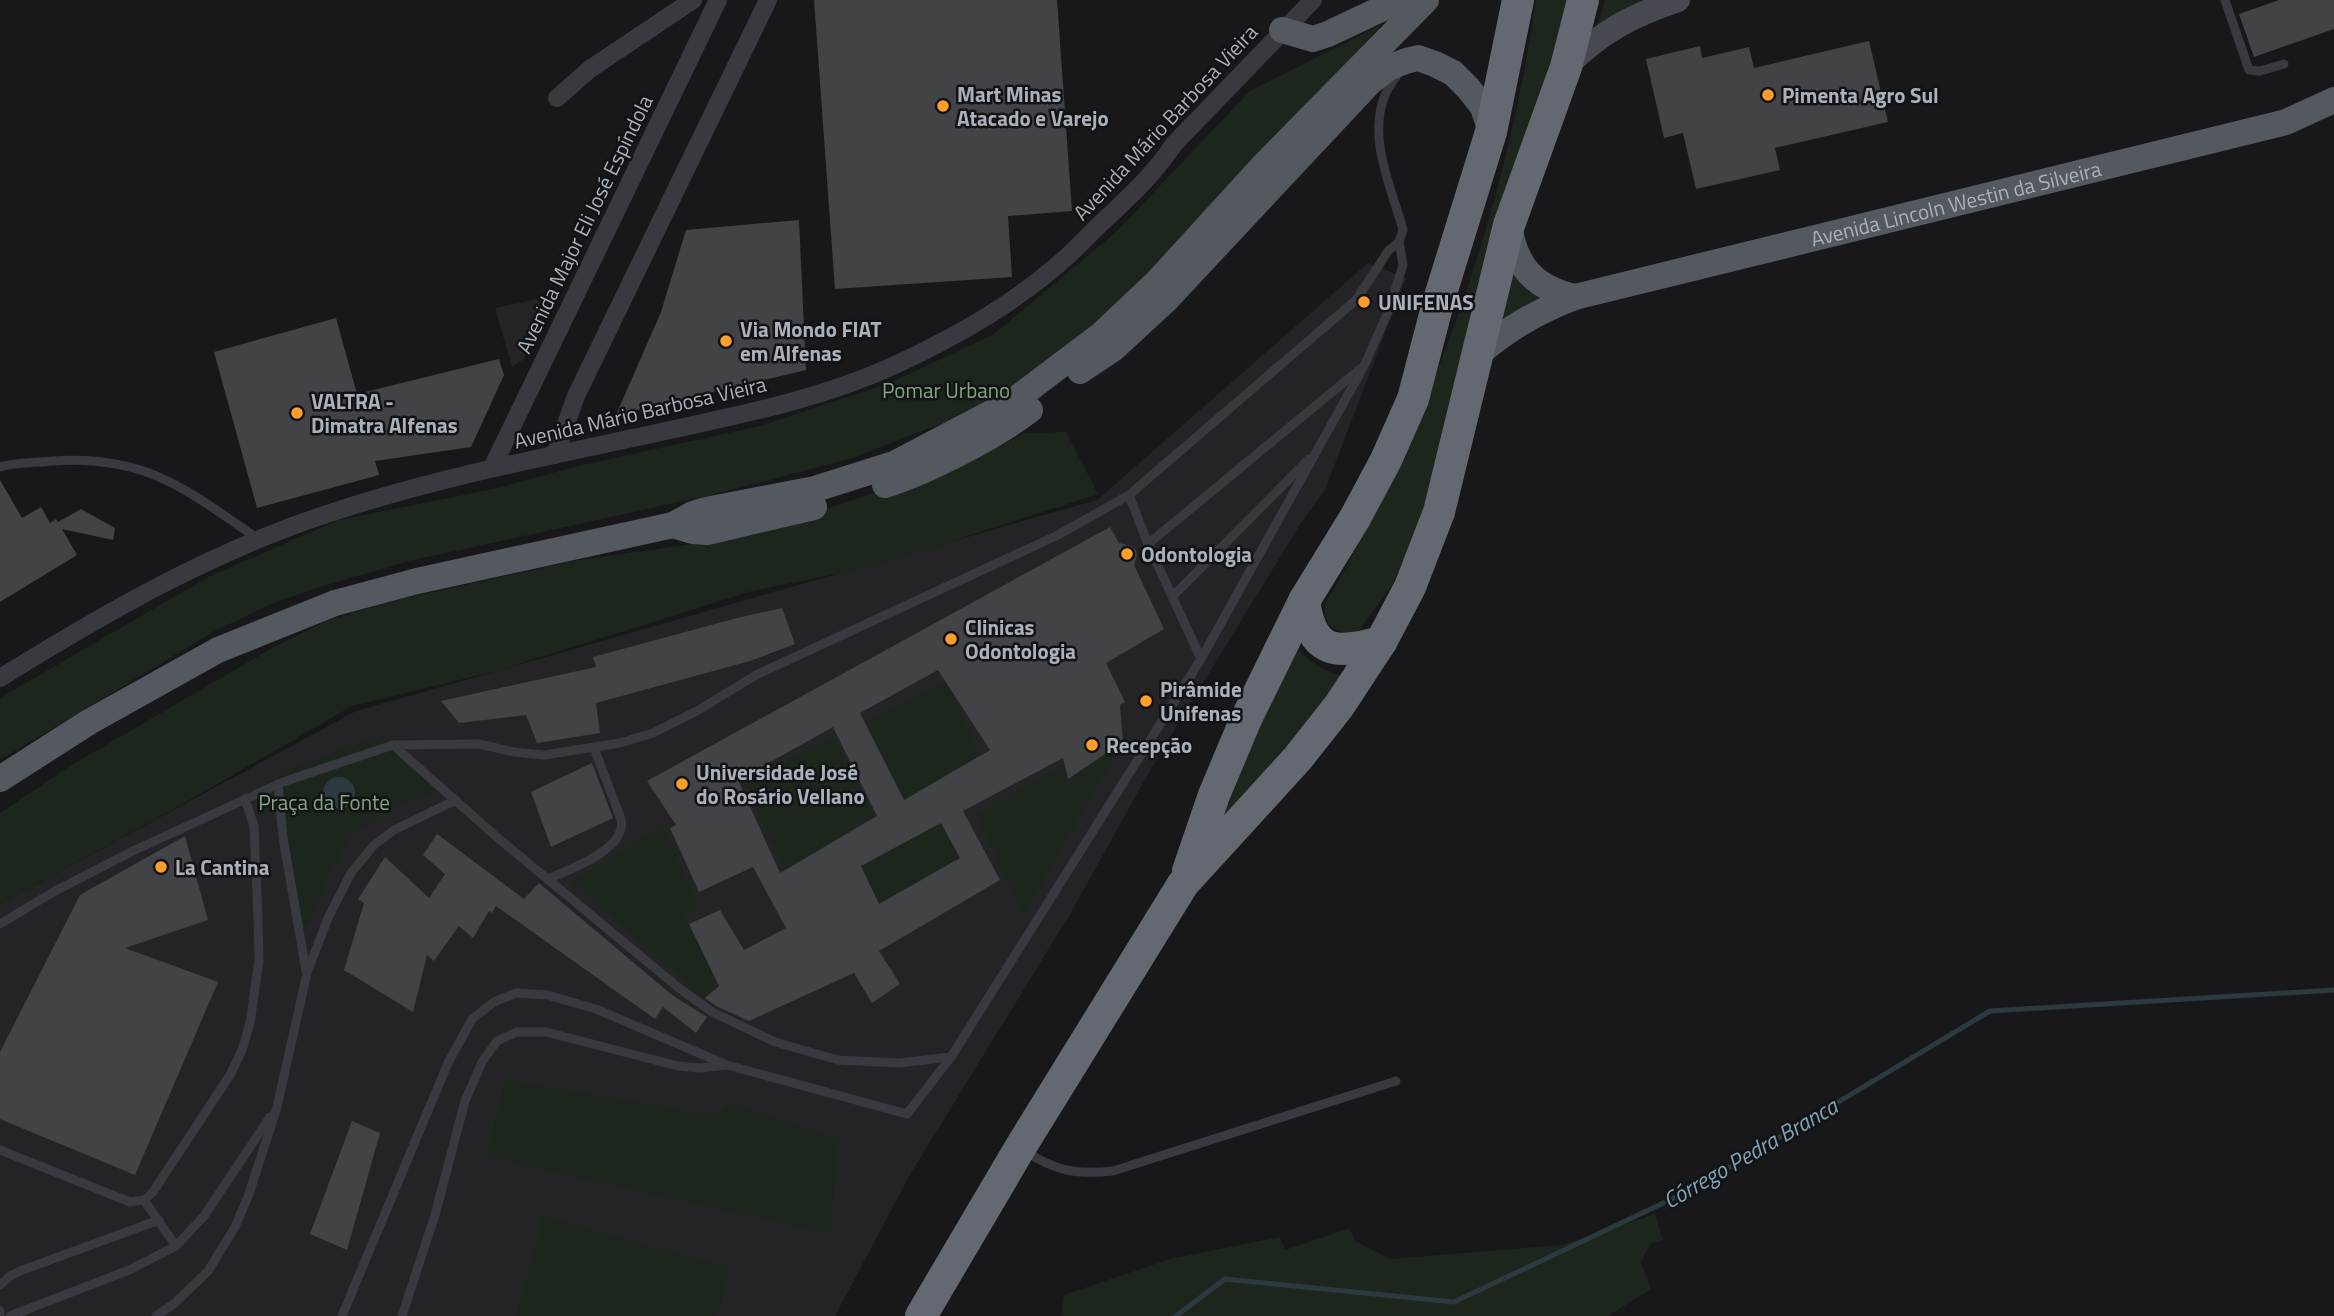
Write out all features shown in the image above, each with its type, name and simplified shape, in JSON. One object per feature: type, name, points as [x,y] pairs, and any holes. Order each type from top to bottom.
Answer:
[{"type":"highway","points":[[1183,884],[1214,795],[1246,719],[1304,601],[1386,460],[1413,399],[1438,303],[1491,132],[1518,0]]},
{"type":"highway","points":[[921,1316],[1020,1148],[1183,884],[1298,758],[1339,706],[1381,642],[1410,587],[1439,512],[1509,225],[1566,66],[1583,0]]},
{"type":"highway","points":[[1304,601],[1307,621],[1324,645],[1339,650],[1354,650],[1381,642]]},
{"type":"main road","points":[[1282,30],[1313,39],[1400,0]]},
{"type":"main road","points":[[0,779],[89,722],[218,650],[335,603],[416,582],[673,525],[706,510],[815,489],[894,464],[1012,402],[1102,334],[1157,282],[1262,167],[1426,0]]},
{"type":"main road","points":[[1566,66],[1586,46],[1608,30],[1649,10],[1678,0]]},
{"type":"main road","points":[[673,525],[693,531],[707,531],[816,506],[900,480],[969,447],[1026,413],[1082,369],[1113,349],[1165,301],[1370,82],[1388,68],[1418,58],[1453,73],[1483,107],[1491,132]]},
{"type":"main road","name":"Avenida Lincoln Westin da Silveira","points":[[1476,356],[1505,331],[1538,312],[1575,297],[2286,122],[2334,100]]},
{"type":"main road","points":[[1509,225],[1516,254],[1534,279],[1546,288],[1575,297]]},
{"type":"street","points":[[557,98],[590,69],[694,0]]},
{"type":"street","name":"Avenida Major Eli José Espíndola","points":[[492,468],[718,0]]},
{"type":"street","points":[[555,455],[576,396],[768,0]]},
{"type":"street","name":"Avenida Mário Barbosa Vieira","points":[[0,678],[74,632],[192,568],[258,539],[344,508],[492,468],[744,414],[824,392],[883,370],[947,340],[1002,307],[1056,267],[1156,170],[1174,144],[1313,0]]},
{"type":"lane","points":[[2225,0],[2249,71],[2260,72],[2284,64]]},
{"type":"lane","points":[[342,1316],[448,1063],[472,1020],[494,1002],[516,993],[547,995],[596,1009],[727,1065],[908,1114],[951,1057],[1201,659],[1364,366],[1388,312],[1403,265],[1399,242],[1403,230],[1380,144],[1380,119],[1384,96],[1406,61]]},
{"type":"lane","points":[[0,924],[55,891],[135,850],[245,799],[278,784],[393,745],[479,744],[544,755],[620,743],[653,733],[767,670],[1058,535],[1129,495],[1356,300],[1389,250],[1399,242]]},
{"type":"lane","points":[[1148,544],[1364,366]]},
{"type":"lane","points":[[1172,596],[1317,450]]},
{"type":"lane","points":[[0,467],[85,459],[123,464],[158,475],[194,495],[258,539]]},
{"type":"lane","points":[[1129,495],[1148,544],[1201,659]]},
{"type":"lane","points":[[393,745],[499,839],[679,988],[712,1012],[775,1042],[838,1060],[899,1063],[951,1057]]},
{"type":"lane","points":[[548,879],[598,854],[617,840],[621,832],[621,819],[594,748]]},
{"type":"lane","points":[[278,784],[282,837],[307,973]]},
{"type":"lane","points":[[0,1150],[122,1200],[144,1200],[153,1192],[230,1075],[242,1050],[250,1023],[259,960],[254,826],[245,799]]},
{"type":"lane","points":[[158,1315],[201,1279],[230,1236],[249,1194],[277,1107],[307,973],[339,895],[362,858],[394,830],[456,800]]},
{"type":"lane","points":[[402,1316],[435,1215],[465,1101],[482,1062],[497,1041],[517,1032],[546,1032],[678,1066],[700,1068],[727,1065]]},
{"type":"lane","points":[[1020,1148],[1060,1170],[1086,1174],[1113,1171],[1396,1081]]},
{"type":"lane","points":[[10,1316],[129,1270],[176,1246],[204,1216],[277,1107]]},
{"type":"lane","points":[[144,1200],[176,1246]]},
{"type":"lane","points":[[0,1285],[20,1271],[159,1220]]},
{"type":"shaded area","name":"Universidade José do Rosário Vellano","points":[[1368,263],[1406,278],[1325,490],[1301,523],[1157,758],[1069,916],[911,1173],[835,1316],[0,1316],[0,904],[356,711],[1097,500]]},
{"type":"shaded area","points":[[556,295],[524,359],[512,367],[495,308]]},
{"type":"shaded area","points":[[339,777],[350,782],[355,793],[350,804],[339,809],[328,804],[323,793],[328,782]]},
{"type":"green space","points":[[1536,0],[1579,0],[1435,476],[1418,528],[1392,585],[1359,630],[1337,631],[1328,622],[1326,601],[1345,569],[1402,452],[1454,327],[1475,263],[1511,133]]},
{"type":"green space","points":[[1605,0],[1661,0],[1597,26]]},
{"type":"green space","name":"Pomar Urbano","points":[[1381,25],[1152,272],[1081,338],[1039,370],[959,417],[849,459],[707,496],[409,561],[316,588],[269,605],[215,631],[0,760],[0,698],[210,576],[339,520],[498,488],[574,467],[760,426],[887,384],[994,334],[1115,233],[1250,91]]},
{"type":"green space","points":[[1510,273],[1548,297],[1497,325]]},
{"type":"green space","points":[[1066,432],[1098,494],[940,545],[841,573],[752,591],[497,671],[352,706],[174,809],[0,904],[0,813],[70,766],[274,647],[326,621],[397,600],[579,560],[686,545],[817,512],[974,460],[1025,433]]},
{"type":"green space","points":[[1296,647],[1317,665],[1343,676],[1326,708],[1210,840],[1279,674]]},
{"type":"green space","points":[[948,682],[982,761],[905,801],[865,722]]},
{"type":"green space","points":[[1131,728],[1024,914],[976,815]]},
{"type":"green space","name":"Praça da Fonte","points":[[382,735],[439,792],[400,803],[355,831],[327,877],[312,919],[305,927],[295,901],[291,879],[278,774]]},
{"type":"green space","points":[[835,737],[874,815],[786,870],[743,782]]},
{"type":"green space","points":[[941,823],[960,858],[879,904],[861,866]]},
{"type":"green space","points":[[663,826],[699,905],[685,916],[719,986],[704,999],[572,882]]},
{"type":"green space","points":[[505,1081],[714,1116],[727,1104],[839,1139],[830,1233],[486,1156]]},
{"type":"green space","points":[[1655,1214],[1663,1240],[1650,1244],[1641,1262],[1651,1289],[1608,1316],[1061,1316],[1064,1295],[1170,1259],[1280,1237],[1285,1250],[1350,1228],[1355,1241],[1390,1259],[1562,1245]]},
{"type":"green space","points":[[543,1217],[730,1269],[717,1316],[516,1316]]},
{"type":"building","name":"Mart Minas Atacado e Varejo","points":[[814,0],[1057,0],[1072,211],[1008,216],[1012,277],[835,289]]},
{"type":"building","points":[[2279,0],[2334,0],[2334,29],[2254,57],[2239,14]]},
{"type":"building","name":"Pimenta Agro Sul","points":[[1869,41],[1888,122],[1775,148],[1780,170],[1696,189],[1683,133],[1664,138],[1646,59],[1700,46],[1702,58],[1749,47],[1754,68]]},
{"type":"building","name":"Via Mondo FIAT em Alfenas","points":[[799,220],[806,370],[616,415],[661,312],[686,230]]},
{"type":"building","name":"VALTRA - Dimatra Alfenas","points":[[336,318],[357,394],[499,359],[504,375],[471,447],[375,461],[379,475],[257,508],[214,352]]},
{"type":"building","points":[[0,480],[22,518],[41,507],[50,523],[56,519],[58,522],[81,509],[115,528],[113,540],[62,529],[77,555],[0,602]]},
{"type":"building","points":[[1110,527],[1119,543],[1136,550],[1134,565],[1164,629],[1106,663],[1125,702],[1120,705],[1123,742],[1068,779],[1063,758],[963,811],[1000,880],[879,951],[900,984],[872,1003],[854,973],[749,1021],[705,998],[719,986],[689,924],[720,910],[744,950],[786,928],[753,867],[699,892],[670,828],[676,825],[647,781]],"holes":[[[938,670],[990,750],[904,800],[860,713]],[[833,727],[877,816],[780,873],[738,780]],[[941,823],[960,858],[879,904],[861,866]]]},
{"type":"building","points":[[782,608],[795,644],[750,661],[596,703],[600,733],[537,743],[526,715],[459,723],[441,701],[596,667],[593,657]]},
{"type":"building","points":[[592,763],[613,818],[551,847],[531,792]]},
{"type":"building","points":[[437,834],[524,899],[539,883],[672,995],[707,1017],[696,1033],[663,1007],[655,1019],[496,906],[492,913],[489,911],[473,938],[459,926],[434,961],[427,955],[413,1012],[344,970],[364,903],[358,899],[385,857],[429,898],[445,874],[423,855]]},
{"type":"building","points":[[185,836],[208,920],[125,948],[218,982],[135,1175],[0,1119],[0,1052],[80,895]]},
{"type":"building","points":[[352,1121],[380,1133],[347,1250],[310,1234]]},
{"type":"waterway","name":"Córrego Pedra Branca","points":[[1176,1316],[1225,1279],[1454,1302],[1693,1189],[1990,1011],[2334,990]]},
{"type":"place","name":"Pimenta Agro Sul","points":[[1768,95]]},
{"type":"place","name":"Mart Minas Atacado e Varejo","points":[[943,106]]},
{"type":"place","name":"UNIFENAS","points":[[1364,302]]},
{"type":"place","name":"Via Mondo FIAT em Alfenas","points":[[726,341]]},
{"type":"place","name":"VALTRA - Dimatra Alfenas","points":[[297,413]]},
{"type":"place","name":"Odontologia","points":[[1127,554]]},
{"type":"place","name":"Clinicas Odontologia","points":[[951,639]]},
{"type":"place","name":"Pirâmide Unifenas","points":[[1146,701]]},
{"type":"place","name":"Recepção","points":[[1092,745]]},
{"type":"place","name":"Universidade José do Rosário Vellano","points":[[682,784]]},
{"type":"place","name":"La Cantina","points":[[161,867]]}]
